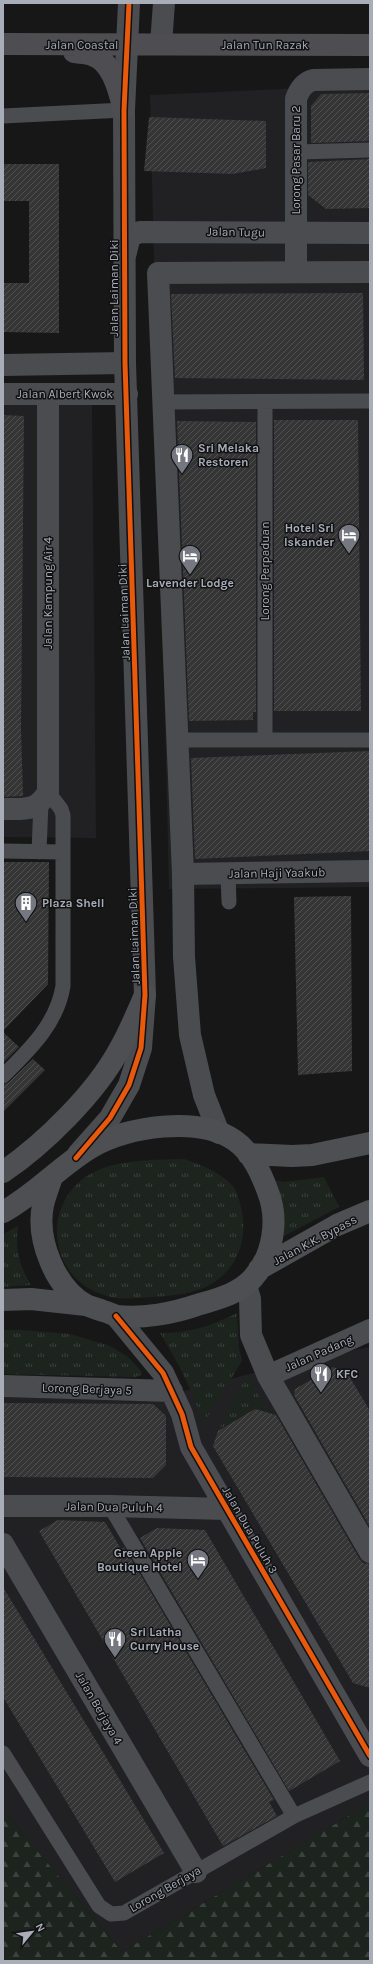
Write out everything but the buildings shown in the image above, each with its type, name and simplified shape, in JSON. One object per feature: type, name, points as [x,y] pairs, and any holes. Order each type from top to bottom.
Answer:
[{"type":"highway","name":"Jalan Coastal","points":[[3,44],[161,44]]},
{"type":"highway","points":[[3,44],[92,54],[107,66],[114,78],[124,110]]},
{"type":"highway","name":"Jalan Tun Razak","points":[[161,44],[370,45]]},
{"type":"main road","points":[[3,1172],[22,1159],[52,1132],[103,1075],[119,1051],[145,995]]},
{"type":"main road","points":[[3,1212],[15,1205],[94,1146],[122,1134],[153,1127],[180,1126],[219,1133],[234,1140],[248,1154],[259,1169],[269,1194],[274,1212],[272,1241],[269,1254],[253,1277]]},
{"type":"main road","points":[[248,1154],[292,1156],[312,1155],[370,1143]]},
{"type":"main road","points":[[52,1177],[43,1206],[42,1235],[50,1262],[61,1280],[86,1305]]},
{"type":"main road","name":"Jalan K.K. Bypass","points":[[116,1316],[157,1314],[184,1309],[232,1294],[253,1277],[337,1225],[370,1211]]},
{"type":"main road","points":[[3,1300],[31,1299],[86,1305],[116,1316]]},
{"type":"street","name":"Jalan Laiman Diki","points":[[76,1158],[110,1118],[128,1085],[141,1048],[145,995],[125,363],[124,110],[129,3]]},
{"type":"street","points":[[161,44],[164,3]]},
{"type":"street","name":"Lorong Pasar Baru 2","points":[[296,272],[296,99],[299,91],[304,85],[313,80],[370,79]]},
{"type":"street","name":"Jalan Tugu","points":[[124,263],[130,236],[140,232],[370,233]]},
{"type":"street","points":[[219,1133],[204,1095],[190,1035],[184,957],[183,874],[158,273],[370,272]]},
{"type":"street","points":[[3,365],[125,363]]},
{"type":"street","name":"Jalan Albert Kwok","points":[[3,394],[127,394]]},
{"type":"street","name":"Jalan Kampung Air 4","points":[[44,797],[48,394]]},
{"type":"street","points":[[3,809],[26,809],[44,797]]},
{"type":"street","name":"Jalan Haji Yaakub","points":[[183,874],[370,872]]},
{"type":"street","points":[[253,1277],[250,1299],[251,1335],[268,1376],[370,1552]]},
{"type":"street","name":"Jalan Dua Puluh 3","points":[[116,1316],[163,1373],[182,1414],[191,1447],[226,1509],[363,1725],[370,1756]]},
{"type":"street","name":"Jalan Padang","points":[[268,1376],[370,1331]]},
{"type":"street","name":"Lorong Berjaya 5","points":[[3,1386],[172,1391]]},
{"type":"street","name":"Jalan Dua Puluh 4","points":[[3,1506],[110,1506],[226,1509]]},
{"type":"street","name":"Jalan Berjaya 4","points":[[3,1544],[196,1872]]},
{"type":"lane","points":[[3,116],[124,110]]},
{"type":"lane","points":[[297,152],[370,150]]},
{"type":"lane","points":[[164,402],[370,402]]},
{"type":"lane","name":"Lorong Perpaduan","points":[[265,402],[265,740]]},
{"type":"lane","points":[[177,740],[370,740]]},
{"type":"lane","points":[[39,852],[44,797]]},
{"type":"lane","points":[[3,1076],[43,1032],[61,998],[63,986],[63,815],[61,809],[44,797]]},
{"type":"lane","points":[[3,851],[63,852]]},
{"type":"lane","points":[[228,874],[229,902]]},
{"type":"lane","points":[[110,1506],[294,1816]]},
{"type":"lane","name":"Lorong Berjaya","points":[[3,1753],[99,1906],[111,1914],[124,1913],[294,1816],[370,1782]]},
{"type":"shaded area","points":[[370,85],[370,887],[169,889],[150,95]]},
{"type":"shaded area","points":[[3,405],[92,405],[96,838],[3,837]]},
{"type":"shaded area","points":[[370,1347],[370,1803],[122,1952],[3,1810],[3,1397],[145,1401],[303,1360]]},
{"type":"green space","points":[[184,1159],[215,1172],[227,1180],[237,1193],[243,1215],[243,1238],[236,1258],[230,1268],[222,1276],[206,1287],[175,1295],[113,1298],[101,1294],[83,1284],[69,1271],[61,1254],[57,1236],[58,1218],[65,1201],[76,1185],[92,1173],[114,1165],[137,1161]]},
{"type":"green space","points":[[324,1177],[339,1207],[284,1236],[283,1220],[270,1179],[284,1182]]},
{"type":"green space","points":[[18,1226],[17,1242],[19,1257],[23,1271],[31,1285],[3,1287],[3,1234]]},
{"type":"green space","points":[[237,1313],[239,1348],[242,1361],[203,1424],[195,1400],[173,1355],[160,1333],[181,1332],[200,1328],[218,1322]]},
{"type":"green space","points":[[3,1330],[70,1334],[110,1346],[128,1357],[142,1372],[141,1375],[135,1377],[3,1374]]},
{"type":"green space","points":[[247,1376],[269,1413],[255,1409],[218,1431]]},
{"type":"green space","points":[[370,1803],[370,1961],[3,1961],[3,1810],[122,1952]]},
{"type":"cycle path","points":[[76,1158],[110,1118],[129,1085],[141,1048],[145,995],[125,363],[124,110],[129,3]]},
{"type":"cycle path","points":[[116,1316],[163,1373],[182,1414],[191,1447],[370,1756]]},
{"type":"place","name":"Sri Melaka Restoren","points":[[182,474]]},
{"type":"place","name":"Hotel Sri Iskander","points":[[349,554]]},
{"type":"place","name":"Lavender Lodge","points":[[190,576]]},
{"type":"place","name":"Plaza Shell","points":[[26,922]]},
{"type":"place","name":"KFC","points":[[321,1394]]},
{"type":"place","name":"Green Apple Boutique Hotel","points":[[198,1580]]},
{"type":"place","name":"Sri Latha Curry House","points":[[115,1658]]}]
